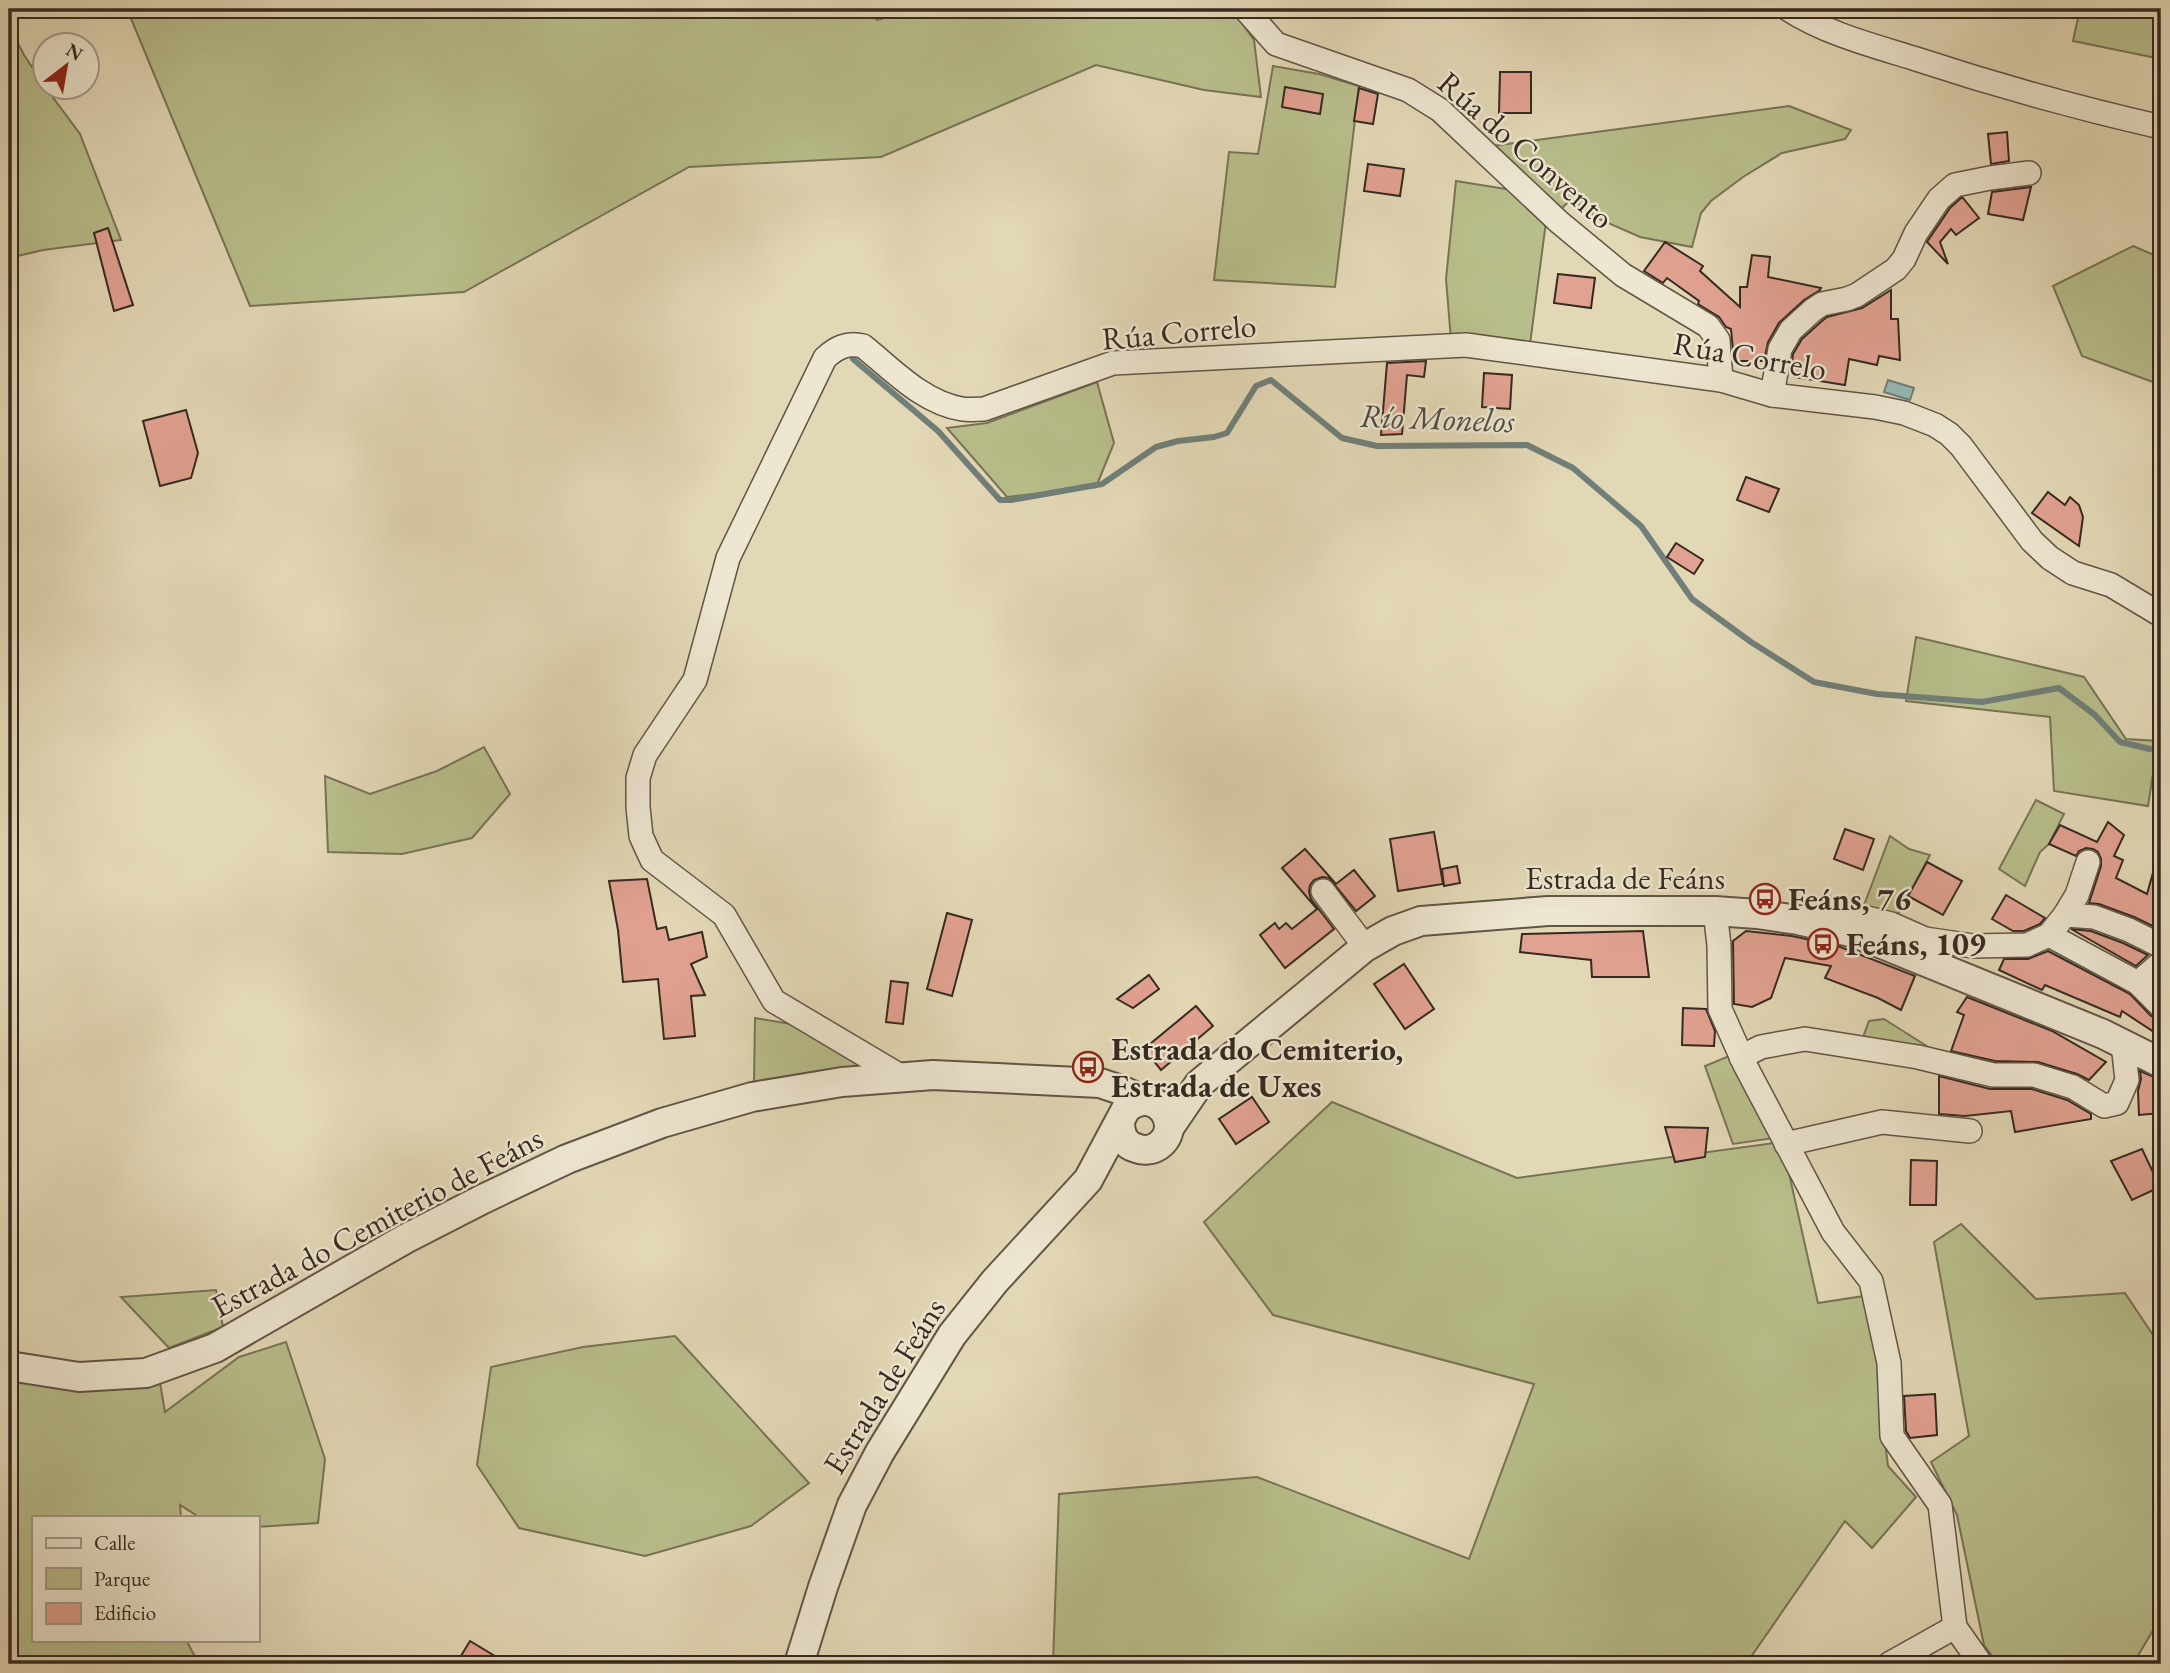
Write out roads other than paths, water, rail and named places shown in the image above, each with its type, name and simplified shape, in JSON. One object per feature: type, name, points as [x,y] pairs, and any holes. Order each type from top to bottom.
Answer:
[{"type":"street","points":[[1788,9],[1859,41],[1971,77],[2086,110],[2161,127]]},
{"type":"street","name":"Rúa do Convento","points":[[1247,10],[1276,44],[1408,90],[1440,110],[1559,222],[1623,275],[1708,326],[1718,340],[1721,380]]},
{"type":"street","points":[[1772,395],[1780,349],[1791,330],[1822,304],[1857,295],[1896,270],[1927,215],[1939,199],[1955,185],[2029,173]]},
{"type":"street","name":"Rúa Correlo","points":[[902,1077],[774,1001],[724,915],[652,860],[641,836],[638,807],[638,778],[645,755],[695,680],[728,558],[825,358],[832,351],[852,344],[863,346],[922,393],[962,409],[984,409],[1113,363],[1466,345],[1721,380],[1772,395],[1875,407],[1904,413],[1935,425],[1949,434],[1961,446],[2032,541],[2050,558],[2073,573],[2111,586],[2161,615]]},
{"type":"street","points":[[1798,920],[1827,908],[1891,925],[1925,939],[1973,946],[2027,945],[2049,935],[2065,915],[2077,895],[2088,862]]},
{"type":"street","points":[[1323,891],[1365,947]]},
{"type":"street","name":"Estrada de Feáns","points":[[1088,1180],[1125,1158],[1159,1145],[1199,1084],[1365,947],[1393,931],[1421,921],[1548,911],[1715,911],[1798,920],[1855,933],[2123,1044],[2161,1063]]},
{"type":"street","points":[[1715,911],[1719,946],[1720,1009],[1741,1057],[1833,1232],[1871,1281],[1889,1363],[1892,1436],[1940,1505],[1955,1627],[1980,1664]]},
{"type":"street","points":[[2065,915],[2094,916],[2161,946]]},
{"type":"street","points":[[2049,935],[2137,983],[2161,1006]]},
{"type":"street","points":[[2137,983],[2161,963]]},
{"type":"street","points":[[1741,1057],[1761,1047],[1805,1039],[1918,1057],[1993,1075],[2034,1075],[2073,1087],[2104,1106],[2118,1103],[2127,1080],[2123,1044]]},
{"type":"street","name":"Estrada do Cemiterio de Feáns","points":[[9,1366],[79,1377],[146,1373],[215,1348],[405,1239],[567,1160],[662,1123],[752,1097],[842,1082],[933,1075],[1065,1082],[1134,1110]]},
{"type":"street","name":"Estrada de Feáns","points":[[799,1664],[852,1505],[899,1421],[953,1335],[995,1281],[1088,1180],[1134,1110],[1199,1084]]},
{"type":"street","points":[[1146,1150],[1129,1145],[1120,1131],[1134,1110],[1157,1104],[1167,1114],[1169,1128]]},
{"type":"street","points":[[1786,1144],[1882,1122],[1970,1131]]},
{"type":"street","points":[[1889,1664],[1955,1627]]},
{"type":"water","points":[[1888,380],[1914,388],[1910,400],[1884,392]]},
{"type":"waterway","name":"Río Monelos","points":[[853,359],[938,431],[1000,500],[1102,484],[1156,447],[1227,433],[1256,386],[1271,380],[1342,438],[1377,446],[1527,445],[1573,468],[1641,526],[1692,599],[1751,642],[1814,682],[1877,694],[1982,702],[2059,688],[2095,715],[2120,742],[2150,749]]},
{"type":"place","name":"Feáns, 76","points":[[1765,899]]},
{"type":"place","name":"Feáns, 109","points":[[1823,944]]},
{"type":"place","name":"Estrada do Cemiterio, Estrada de Uxes","points":[[1088,1067]]}]
